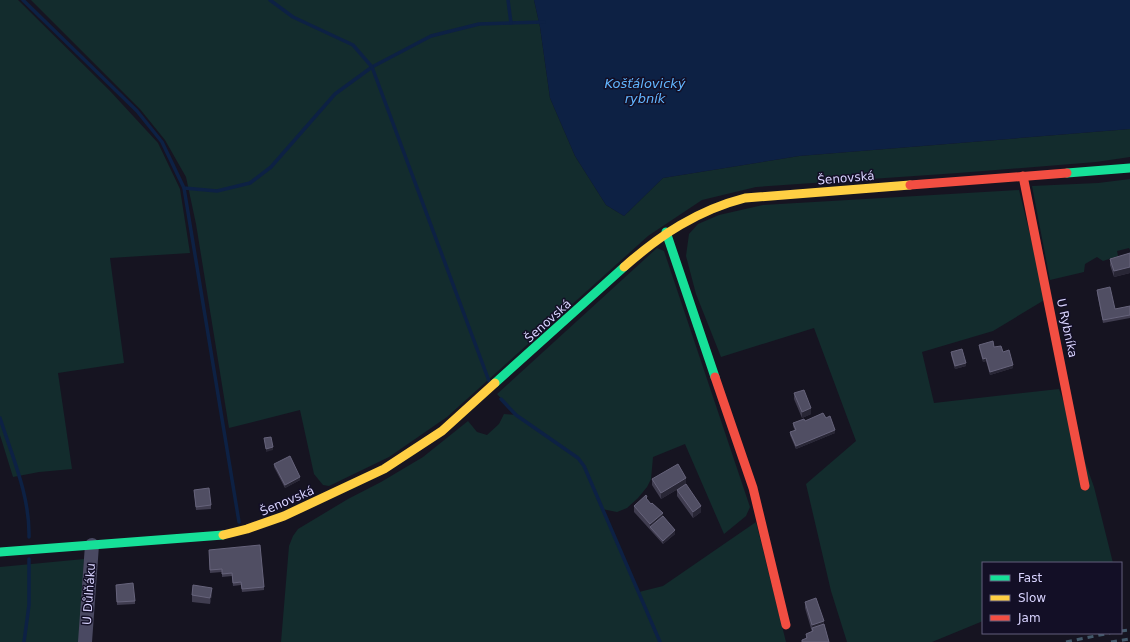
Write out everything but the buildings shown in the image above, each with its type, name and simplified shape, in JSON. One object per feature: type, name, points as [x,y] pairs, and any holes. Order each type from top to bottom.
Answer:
[{"type":"street","name":"Šenovská","points":[[0,552],[221,535],[246,531],[277,521],[376,474],[412,454],[442,431],[636,256],[666,232],[700,212],[725,202],[745,198],[1130,168]]},
{"type":"street","name":"U Rybníka","points":[[1023,176],[1085,486]]},
{"type":"street","points":[[666,232],[753,488],[786,625]]},
{"type":"street","name":"U Důlňáku","points":[[85,642],[92,545]]},
{"type":"green space","points":[[0,0],[18,0],[110,91],[158,143],[180,189],[190,253],[110,258],[124,363],[58,373],[72,469],[39,472],[13,477],[0,435]]},
{"type":"green space","points":[[31,0],[534,0],[540,27],[550,98],[575,156],[606,205],[624,216],[663,178],[799,156],[1130,129],[1130,157],[1096,162],[756,187],[702,200],[648,236],[447,417],[389,457],[329,486],[323,485],[314,474],[300,410],[229,428],[196,224],[186,177],[165,140],[140,109]]},
{"type":"green space","points":[[1130,179],[1130,250],[1129,248],[1117,251],[1118,256],[1103,261],[1097,257],[1085,264],[1084,272],[1050,280],[1032,186],[1098,183]]},
{"type":"green space","points":[[1019,190],[1046,299],[993,331],[922,352],[934,403],[1059,389],[1094,487],[1113,562],[982,562],[982,621],[932,642],[847,642],[831,591],[806,484],[856,441],[814,328],[721,357],[696,294],[686,256],[689,234],[698,224],[719,215],[763,205]]},
{"type":"green space","points":[[657,248],[664,251],[750,507],[746,516],[724,534],[685,444],[653,457],[651,479],[647,487],[627,508],[617,512],[602,509],[639,592],[663,586],[756,522],[786,642],[281,642],[289,546],[298,529],[423,457],[468,421],[477,432],[487,435],[499,424],[504,414],[516,415],[497,394]]},
{"type":"green space","points":[[84,559],[79,642],[0,642],[0,567]]},
{"type":"water","name":"Košťálovický rybník","points":[[534,0],[1130,0],[1130,129],[799,156],[663,178],[624,216],[606,205],[575,156],[550,98],[540,27]]},
{"type":"waterway","points":[[23,0],[137,111],[162,142],[184,188],[217,191],[250,183],[271,167],[335,94],[372,67],[431,36],[479,24],[544,22]]},
{"type":"waterway","points":[[270,0],[293,17],[353,45],[372,67],[489,381]]},
{"type":"waterway","points":[[508,0],[511,23]]},
{"type":"waterway","points":[[184,188],[239,522]]},
{"type":"waterway","points":[[501,399],[516,415],[578,458],[584,466],[660,642]]},
{"type":"waterway","points":[[0,418],[15,462],[27,506],[29,537]]},
{"type":"waterway","points":[[24,642],[29,605],[29,559]]},
{"type":"railway","points":[[1122,631],[1130,630]]},
{"type":"railway","points":[[1066,642],[1105,634]]},
{"type":"railway","points":[[1111,642],[1130,639]]},
{"type":"traffic: fast","points":[[1067,173],[1130,168]]},
{"type":"traffic: fast","points":[[666,232],[715,377]]},
{"type":"traffic: fast","points":[[495,383],[624,267]]},
{"type":"traffic: fast","points":[[0,552],[223,535]]},
{"type":"traffic: slow","points":[[624,267],[651,244],[680,225],[711,209],[745,198],[910,185]]},
{"type":"traffic: slow","points":[[223,535],[247,529],[284,516],[384,469],[442,431],[495,383]]},
{"type":"traffic: jam","points":[[910,185],[1067,173]]},
{"type":"traffic: jam","points":[[1023,176],[1085,486]]},
{"type":"traffic: jam","points":[[715,377],[753,488],[786,625]]}]
